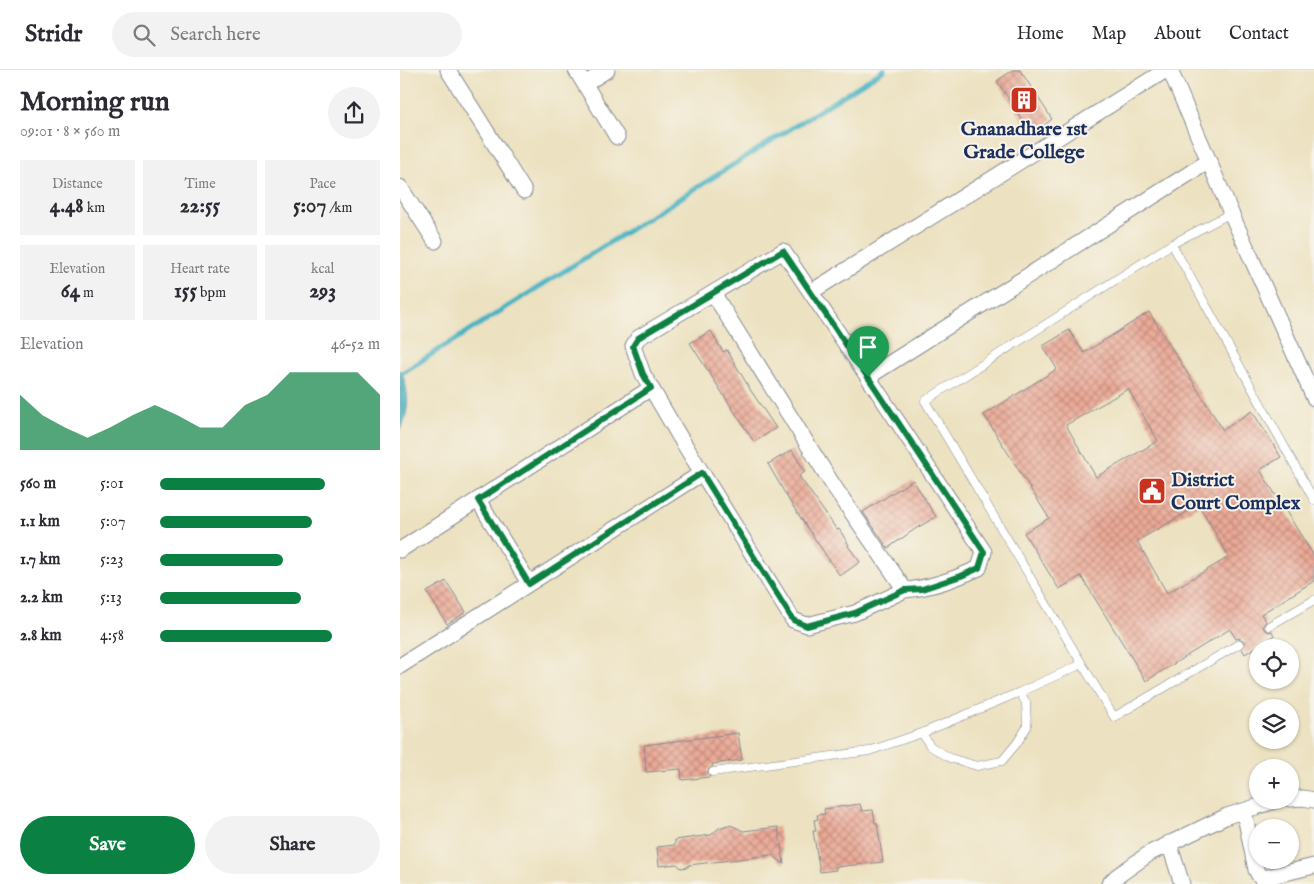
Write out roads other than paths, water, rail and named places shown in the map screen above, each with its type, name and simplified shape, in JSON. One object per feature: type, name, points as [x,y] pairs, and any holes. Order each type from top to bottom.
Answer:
[{"type":"street","points":[[448,70],[524,191]]},
{"type":"street","points":[[576,70],[617,137]]},
{"type":"street","points":[[585,84],[607,70]]},
{"type":"street","points":[[811,292],[1168,70],[1314,398]]},
{"type":"street","points":[[868,377],[1209,161]]},
{"type":"street","points":[[400,187],[435,241]]},
{"type":"street","points":[[783,251],[984,552],[979,568],[922,589],[905,590],[855,613],[807,626],[793,620],[651,388],[643,374],[633,346],[638,338],[713,293],[783,251]]},
{"type":"street","points":[[713,293],[833,485],[905,590]]},
{"type":"street","points":[[400,550],[651,388]]},
{"type":"street","points":[[400,666],[702,473]]},
{"type":"street","points":[[478,500],[529,584]]},
{"type":"street","points":[[1299,798],[1314,800]]},
{"type":"street","points":[[1108,884],[1116,876],[1150,853],[1227,816],[1250,809]]},
{"type":"street","points":[[1244,811],[1256,870],[1260,877],[1264,878],[1314,866]]},
{"type":"street","points":[[1169,843],[1182,884]]},
{"type":"lane","points":[[1231,213],[1172,244],[925,401],[1114,717],[1239,644]]},
{"type":"lane","points":[[1172,244],[1314,500]]},
{"type":"lane","points":[[1269,626],[1314,600]]},
{"type":"lane","points":[[713,772],[869,751],[922,733],[1082,664]]},
{"type":"lane","points":[[922,733],[930,746],[950,758],[977,766],[1002,761],[1027,727],[1026,704],[1020,692]]},
{"type":"water","points":[[400,370],[406,386],[407,403],[406,416],[400,430]]},
{"type":"waterway","points":[[402,373],[884,70]]},
{"type":"place","name":"Gnanadhare 1st Grade College","points":[[1024,100]]},
{"type":"place","name":"District Court Complex","points":[[1152,491]]}]
